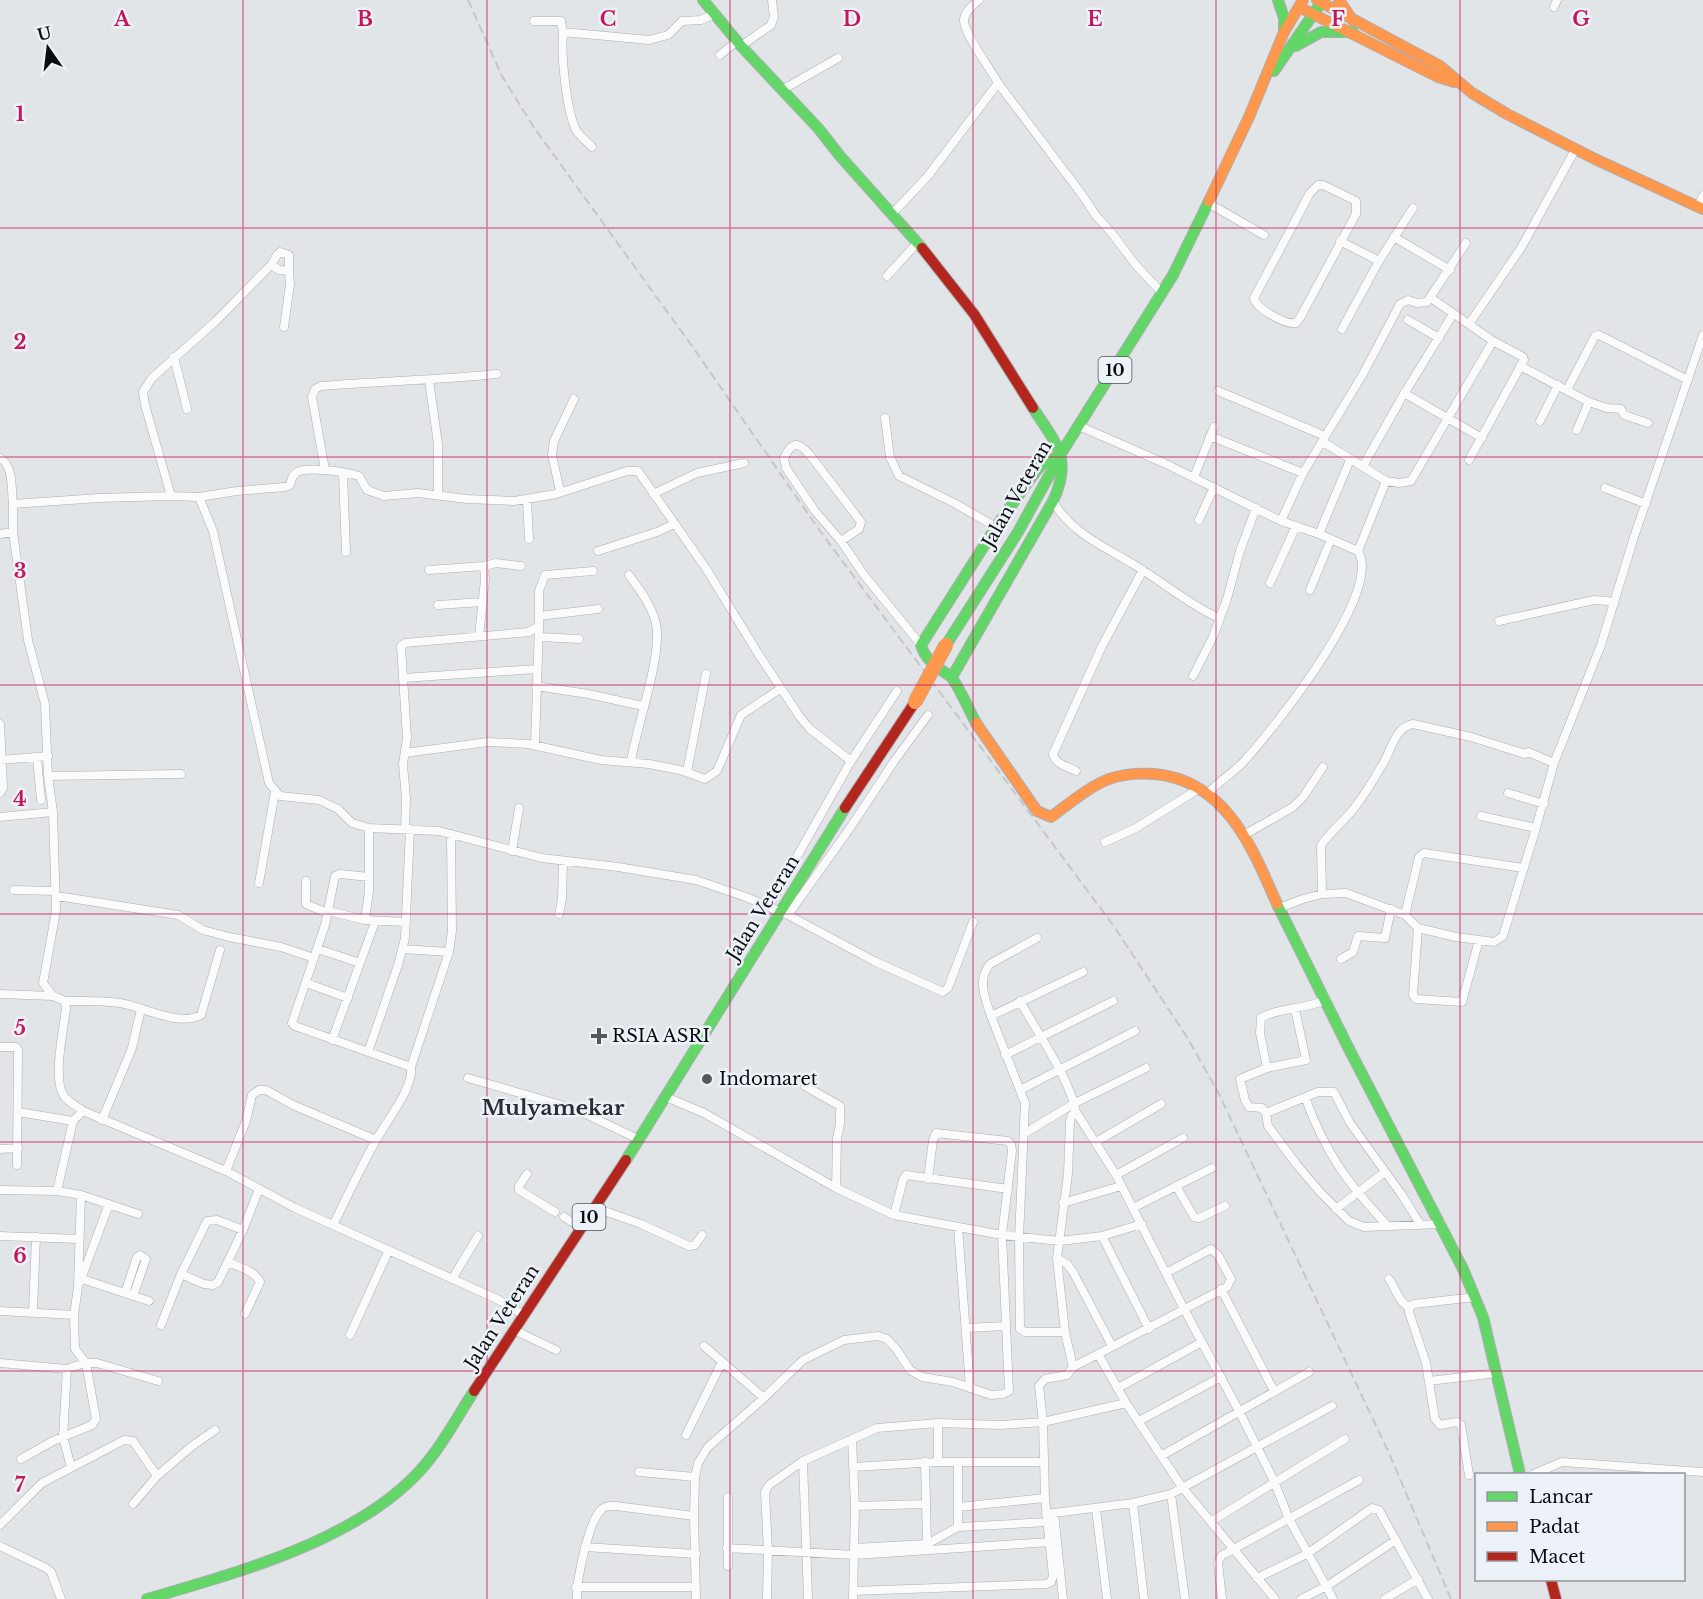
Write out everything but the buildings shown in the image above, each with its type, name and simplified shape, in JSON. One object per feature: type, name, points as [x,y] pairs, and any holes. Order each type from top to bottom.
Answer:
[{"type":"main road","points":[[703,0],[739,44],[818,128],[840,156],[918,242],[974,314],[1059,449],[1064,468],[1063,478],[1053,501],[952,677]]},
{"type":"main road","points":[[1278,0],[1282,8],[1284,32]]},
{"type":"main road","points":[[1339,0],[1353,26]]},
{"type":"main road","points":[[1321,1],[1353,26],[1438,77],[1455,82],[1476,98],[1575,150],[1701,204]]},
{"type":"main road","name":"10","points":[[1313,16],[1321,1]]},
{"type":"main road","points":[[1297,2],[1313,16],[1353,26]]},
{"type":"main road","name":"Jalan Veteran","points":[[147,1599],[222,1577],[296,1551],[370,1512],[390,1498],[429,1460],[596,1208],[779,911],[915,702],[946,645],[1018,532],[1061,455],[1162,293],[1182,259],[1208,203],[1263,84],[1297,2]]},
{"type":"main road","name":"Jalan Veteran","points":[[1263,84],[1313,16]]},
{"type":"main road","points":[[1289,50],[1321,32],[1353,26]]},
{"type":"main road","points":[[1061,455],[1042,464],[996,527],[921,645],[923,653],[943,673],[952,677],[987,741],[1043,815],[1051,817],[1109,779],[1128,773],[1165,774],[1204,790],[1220,804],[1244,835],[1253,849],[1279,908],[1350,1051],[1441,1224],[1475,1297],[1483,1317],[1520,1473]]},
{"type":"main road","points":[[1551,1581],[1556,1599]]},
{"type":"street","points":[[720,55],[771,25],[774,17],[772,0]]},
{"type":"street","points":[[979,0],[966,12],[964,23],[998,83],[1096,216],[1162,293]]},
{"type":"street","points":[[563,32],[649,40],[668,35],[682,21],[701,20],[714,14]]},
{"type":"street","points":[[534,21],[561,21],[566,88],[573,120],[576,131],[592,147]]},
{"type":"street","points":[[782,90],[838,58]]},
{"type":"street","points":[[892,213],[928,176],[998,83]]},
{"type":"street","points":[[1469,324],[1521,248],[1575,150]]},
{"type":"street","points":[[1318,185],[1323,185],[1356,201],[1356,214],[1340,241],[1296,323],[1290,324],[1256,304],[1254,298],[1310,192],[1318,185]]},
{"type":"street","points":[[1208,203],[1264,234]]},
{"type":"street","points":[[1342,329],[1379,261],[1413,208]]},
{"type":"street","points":[[1394,237],[1450,270]]},
{"type":"street","points":[[1340,241],[1379,261]]},
{"type":"street","points":[[887,276],[918,242]]},
{"type":"street","points":[[1281,521],[1303,473],[1362,375],[1400,304],[1408,300],[1427,302],[1466,243]]},
{"type":"street","points":[[171,496],[145,405],[143,392],[152,378],[216,321],[271,265],[280,252],[286,253],[290,258],[290,284],[285,327]]},
{"type":"street","points":[[271,265],[279,270],[289,271]]},
{"type":"street","points":[[1431,298],[1493,341],[1523,357],[1524,362],[1469,460]]},
{"type":"street","points":[[1363,466],[1404,393],[1453,314]]},
{"type":"street","points":[[1408,320],[1440,338]]},
{"type":"street","points":[[1567,390],[1595,336],[1599,335],[1688,380]]},
{"type":"street","points":[[1279,908],[1322,894],[1346,893],[1405,915],[1418,928],[1494,942],[1503,936],[1544,804],[1554,763],[1601,645],[1703,335]]},
{"type":"street","points":[[1218,391],[1324,439],[1350,460],[1386,481],[1399,483],[1411,481],[1493,341]]},
{"type":"street","points":[[174,357],[187,409]]},
{"type":"street","points":[[1520,366],[1589,402],[1606,408],[1621,409],[1624,415],[1648,423]]},
{"type":"street","points":[[325,470],[312,397],[315,388],[368,382],[497,374]]},
{"type":"street","points":[[429,380],[438,444],[438,494]]},
{"type":"street","points":[[1540,421],[1558,385]]},
{"type":"street","points":[[1404,393],[1482,438]]},
{"type":"street","points":[[560,491],[552,455],[554,441],[574,399]]},
{"type":"street","points":[[1577,430],[1589,402]]},
{"type":"street","points":[[885,417],[890,457],[899,476],[996,527]]},
{"type":"street","points":[[1079,426],[1194,477],[1281,521],[1320,534],[1358,551]]},
{"type":"street","points":[[1194,477],[1214,427]]},
{"type":"street","points":[[1210,436],[1303,473]]},
{"type":"street","points":[[842,541],[859,529],[861,522],[801,445],[791,447],[784,458],[786,468],[815,511],[842,541],[864,575],[921,645]]},
{"type":"street","points":[[0,458],[7,464],[10,472],[13,532],[28,640],[45,704],[56,893],[54,928],[44,983],[53,996]]},
{"type":"street","points":[[1320,534],[1350,460]]},
{"type":"street","points":[[656,493],[688,477],[744,463]]},
{"type":"street","points":[[13,504],[171,496],[199,497],[250,489],[285,487],[290,485],[297,472],[325,470],[359,476],[367,490],[384,496],[408,493],[438,494],[467,499],[514,501],[527,500],[632,469],[638,471],[656,493],[674,524],[707,570],[780,689],[810,729],[851,761]]},
{"type":"street","points":[[343,473],[346,552]]},
{"type":"street","points":[[1105,842],[1136,828],[1218,783],[1238,767],[1291,705],[1326,653],[1348,613],[1362,569],[1358,551],[1386,481]]},
{"type":"street","points":[[1199,520],[1214,487]]},
{"type":"street","points":[[1605,488],[1646,504]]},
{"type":"street","points":[[199,497],[213,531],[269,783],[280,796],[319,800],[338,809],[352,823],[369,828],[451,834],[563,862],[618,867],[685,878],[779,911],[874,961],[943,992],[948,988],[973,922]]},
{"type":"street","points":[[527,500],[529,539]]},
{"type":"street","points":[[1053,501],[1061,516],[1068,522],[1199,608],[1219,618]]},
{"type":"street","points":[[1193,676],[1213,637],[1256,508]]},
{"type":"street","points":[[598,551],[657,532],[674,524]]},
{"type":"street","points":[[1270,584],[1296,526]]},
{"type":"street","points":[[0,534],[13,532]]},
{"type":"street","points":[[1310,590],[1331,539]]},
{"type":"street","points":[[429,570],[496,563],[521,566]]},
{"type":"street","points":[[479,636],[484,566]]},
{"type":"street","points":[[1076,771],[1060,764],[1053,754],[1102,646],[1143,570]]},
{"type":"street","points":[[535,745],[539,591],[545,575],[593,571]]},
{"type":"street","points":[[629,575],[645,598],[656,621],[656,651],[631,762]]},
{"type":"street","points":[[1500,621],[1594,600],[1614,604]]},
{"type":"street","points":[[438,605],[483,602]]},
{"type":"street","points":[[539,616],[598,609]]},
{"type":"street","points":[[368,1052],[398,965],[406,922],[407,829],[403,764],[407,738],[400,649],[405,643],[516,635],[529,632],[539,626]]},
{"type":"street","points":[[539,637],[579,639]]},
{"type":"street","points":[[403,678],[537,669]]},
{"type":"street","points":[[687,772],[706,674]]},
{"type":"street","points":[[536,686],[643,706]]},
{"type":"street","points":[[405,753],[488,742],[535,745],[587,758],[649,764],[687,772],[705,779],[717,771],[741,715],[780,689]]},
{"type":"street","points":[[779,911],[851,761],[897,691]]},
{"type":"street","points":[[779,911],[850,828],[928,715]]},
{"type":"street","points":[[1322,894],[1321,846],[1323,841],[1355,807],[1388,756],[1399,730],[1406,725],[1413,724],[1471,737],[1525,754],[1528,752],[1554,763]]},
{"type":"street","points":[[0,725],[3,788],[0,794]]},
{"type":"street","points":[[1,760],[48,756]]},
{"type":"street","points":[[37,758],[41,800]]},
{"type":"street","points":[[1244,835],[1293,807],[1323,767]]},
{"type":"street","points":[[48,776],[181,774]]},
{"type":"street","points":[[259,883],[275,792]]},
{"type":"street","points":[[1508,793],[1544,804]]},
{"type":"street","points":[[512,851],[519,808]]},
{"type":"street","points":[[0,817],[53,812]]},
{"type":"street","points":[[1481,816],[1536,828]]},
{"type":"street","points":[[365,920],[369,877],[369,828]]},
{"type":"street","points":[[333,1225],[376,1140],[402,1096],[412,1072],[411,1066],[449,952],[452,931],[451,834]]},
{"type":"street","points":[[1405,915],[1419,857],[1422,854],[1523,868]]},
{"type":"street","points":[[559,914],[562,899],[563,862]]},
{"type":"street","points":[[369,877],[337,875],[334,878],[318,949],[294,1016],[293,1025],[411,1066]]},
{"type":"street","points":[[306,881],[306,904],[328,912],[375,922],[406,922]]},
{"type":"street","points":[[14,890],[56,893],[178,915],[203,930],[281,947],[314,958]]},
{"type":"street","points":[[1341,959],[1353,951],[1357,936],[1385,938],[1391,909]]},
{"type":"street","points":[[332,1040],[375,922]]},
{"type":"street","points":[[1418,928],[1413,995],[1416,999],[1462,1002],[1479,940]]},
{"type":"street","points":[[1037,938],[990,964],[987,967],[983,987],[1005,1055],[1025,1103],[1019,1238],[1020,1329],[1029,1333],[1065,1332]]},
{"type":"street","points":[[318,949],[360,963]]},
{"type":"street","points":[[402,949],[449,952]]},
{"type":"street","points":[[0,994],[53,996],[65,1001],[97,1000],[141,1008],[180,1019],[195,1018],[201,1015],[220,950]]},
{"type":"street","points":[[991,1016],[1083,972]]},
{"type":"street","points":[[306,983],[348,998]]},
{"type":"street","points":[[1267,1068],[1260,1033],[1261,1018],[1268,1014],[1326,1000]]},
{"type":"street","points":[[65,1001],[59,1069],[60,1085],[64,1096],[82,1111],[226,1171],[295,1208],[388,1252],[497,1299],[524,1315]]},
{"type":"street","points":[[1020,1001],[1059,1071],[1076,1112],[1116,1175],[1142,1224],[1184,1310],[1274,1481],[1289,1519],[1333,1599]]},
{"type":"street","points":[[1005,1055],[1113,1001]]},
{"type":"street","points":[[102,1120],[132,1048],[141,1008]]},
{"type":"street","points":[[1295,1009],[1306,1060],[1267,1068],[1240,1079],[1249,1107],[1262,1108],[1266,1113],[1268,1126],[1297,1165],[1336,1209],[1356,1224],[1364,1227],[1441,1224]]},
{"type":"street","points":[[1020,1090],[1136,1031]]},
{"type":"street","points":[[0,1047],[16,1047],[18,1050],[17,1165]]},
{"type":"street","points":[[1025,1133],[1074,1103],[1146,1068]]},
{"type":"street","points":[[468,1078],[575,1109],[638,1139]]},
{"type":"street","points":[[806,1086],[837,1104],[841,1109],[837,1138],[836,1188]]},
{"type":"street","points":[[226,1171],[246,1121],[252,1095],[259,1090],[266,1090],[293,1105],[376,1140]]},
{"type":"street","points":[[1266,1113],[1318,1092],[1334,1092],[1350,1123],[1420,1224]]},
{"type":"street","points":[[666,1097],[704,1113],[836,1188],[894,1215],[1002,1236],[1060,1241],[1102,1236],[1142,1224]]},
{"type":"street","points":[[1305,1097],[1326,1148],[1357,1193],[1387,1225]]},
{"type":"street","points":[[1096,1142],[1161,1104]]},
{"type":"street","points":[[57,1191],[73,1121],[82,1111]]},
{"type":"street","points":[[18,1112],[73,1121]]},
{"type":"street","points":[[1073,1367],[1065,1332],[1057,1258],[1068,1174],[1070,1121],[1076,1112]]},
{"type":"street","points":[[696,1599],[694,1516],[695,1477],[698,1462],[708,1447],[810,1355],[844,1340],[878,1336],[887,1339],[910,1370],[922,1377],[953,1382],[991,1395],[1009,1391],[1002,1236],[1012,1147],[1008,1141],[936,1133],[928,1179]]},
{"type":"street","points":[[1116,1175],[1183,1138]]},
{"type":"street","points":[[0,1149],[18,1148]]},
{"type":"street","points":[[1133,1208],[1212,1168]]},
{"type":"street","points":[[1336,1209],[1385,1172]]},
{"type":"street","points":[[527,1174],[519,1190],[555,1212]]},
{"type":"street","points":[[894,1215],[906,1175],[1008,1189]]},
{"type":"street","points":[[1063,1203],[1121,1186]]},
{"type":"street","points":[[1176,1186],[1194,1217],[1199,1218],[1225,1206]]},
{"type":"street","points":[[181,1274],[213,1286],[218,1282],[243,1230],[259,1189]]},
{"type":"street","points":[[0,1190],[57,1191],[81,1195],[138,1214]]},
{"type":"street","points":[[80,1283],[81,1195]]},
{"type":"street","points":[[21,1459],[92,1425],[96,1419],[86,1363],[75,1349],[74,1315],[80,1283],[109,1204]]},
{"type":"street","points":[[596,1208],[641,1224],[689,1246],[695,1245],[702,1235]]},
{"type":"street","points":[[564,1217],[581,1228]]},
{"type":"street","points":[[161,1325],[181,1274],[207,1221],[217,1220],[243,1230]]},
{"type":"street","points":[[958,1227],[970,1388]]},
{"type":"street","points":[[0,1236],[79,1239]]},
{"type":"street","points":[[452,1279],[478,1236]]},
{"type":"street","points":[[1102,1236],[1149,1329]]},
{"type":"street","points":[[33,1311],[36,1237]]},
{"type":"street","points":[[1063,1599],[1045,1498],[1044,1422],[1039,1390],[1041,1382],[1045,1379],[1067,1375],[1073,1367],[1227,1287],[1231,1279],[1218,1255],[1211,1250],[1166,1273]]},
{"type":"street","points":[[350,1335],[388,1252]]},
{"type":"street","points":[[1057,1258],[1067,1264],[1073,1272],[1112,1346]]},
{"type":"street","points":[[228,1263],[259,1279],[260,1282],[245,1314]]},
{"type":"street","points":[[1389,1279],[1400,1301],[1409,1307]]},
{"type":"street","points":[[80,1283],[149,1301]]},
{"type":"street","points":[[1221,1289],[1274,1391]]},
{"type":"street","points":[[1409,1307],[1414,1304],[1475,1297]]},
{"type":"street","points":[[1409,1307],[1426,1363],[1435,1419],[1440,1425],[1457,1422],[1461,1425],[1469,1475]]},
{"type":"street","points":[[0,1311],[74,1315]]},
{"type":"street","points":[[966,1328],[1006,1326]]},
{"type":"street","points":[[514,1330],[556,1350]]},
{"type":"street","points":[[1118,1388],[1202,1342]]},
{"type":"street","points":[[704,1346],[764,1398]]},
{"type":"street","points":[[1098,1354],[1126,1403],[1182,1487],[1275,1599]]},
{"type":"street","points":[[0,1362],[67,1369],[63,1437],[71,1467]]},
{"type":"street","points":[[686,1435],[722,1362]]},
{"type":"street","points":[[72,1367],[97,1363],[158,1381]]},
{"type":"street","points":[[1161,1456],[1309,1372]]},
{"type":"street","points":[[1429,1381],[1497,1373]]},
{"type":"street","points":[[1139,1421],[1221,1377]]},
{"type":"street","points":[[767,1599],[766,1488],[803,1461],[877,1428],[938,1423],[1001,1425],[1044,1422],[1126,1403]]},
{"type":"street","points":[[854,1552],[927,1544],[958,1527],[1050,1517],[1171,1494],[1332,1406]]},
{"type":"street","points":[[938,1423],[938,1462]]},
{"type":"street","points":[[133,1504],[158,1476],[192,1446],[215,1430]]},
{"type":"street","points":[[1212,1521],[1345,1438]]},
{"type":"street","points":[[0,1525],[34,1490],[71,1467],[111,1446],[131,1439],[158,1476]]},
{"type":"street","points":[[852,1439],[855,1506],[853,1595],[1046,1584],[1051,1582],[1053,1576],[1050,1517]]},
{"type":"street","points":[[803,1461],[808,1599]]},
{"type":"street","points":[[853,1467],[925,1462],[1043,1462]]},
{"type":"street","points":[[925,1462],[927,1544]]},
{"type":"street","points":[[958,1462],[958,1527]]},
{"type":"street","points":[[1536,1473],[1562,1462],[1703,1472]]},
{"type":"street","points":[[639,1472],[695,1477]]},
{"type":"street","points":[[1222,1599],[1218,1560],[1221,1556],[1359,1480]]},
{"type":"street","points":[[1171,1494],[1185,1599]]},
{"type":"street","points":[[728,1497],[728,1566]]},
{"type":"street","points":[[958,1507],[1045,1498]]},
{"type":"street","points":[[1133,1503],[1144,1599]]},
{"type":"street","points":[[855,1506],[926,1504]]},
{"type":"street","points":[[577,1599],[576,1587],[585,1547],[597,1515],[602,1509],[608,1506],[694,1516]]},
{"type":"street","points":[[1257,1578],[1307,1554],[1372,1508],[1379,1510],[1428,1599]]},
{"type":"street","points":[[1096,1509],[1107,1599]]},
{"type":"street","points":[[1301,1599],[1327,1586],[1396,1540]]},
{"type":"street","points":[[727,1548],[807,1553],[1050,1542]]},
{"type":"street","points":[[0,1546],[51,1572],[61,1599]]},
{"type":"street","points":[[585,1547],[696,1554]]},
{"type":"street","points":[[1385,1599],[1418,1579]]},
{"type":"street","points":[[576,1587],[696,1587]]},
{"type":"railway","points":[[468,0],[502,76],[535,129],[692,346],[820,531],[1113,925],[1187,1037],[1219,1094],[1389,1453],[1451,1599]]},
{"type":"traffic: fast","points":[[703,0],[741,46],[818,128],[922,248]]},
{"type":"traffic: fast","points":[[1278,0],[1284,18],[1284,32]]},
{"type":"traffic: fast","points":[[1274,71],[1323,0]]},
{"type":"traffic: fast","points":[[1296,46],[1321,32],[1353,32]]},
{"type":"traffic: fast","points":[[946,645],[1018,532],[1062,452],[1173,275],[1209,201]]},
{"type":"traffic: fast","points":[[952,677],[1053,501],[1059,486],[1062,473],[1059,452],[1033,408]]},
{"type":"traffic: fast","points":[[976,723],[953,679],[929,659],[921,645],[996,527],[1030,479],[1042,464],[1061,455]]},
{"type":"traffic: fast","points":[[626,1160],[845,808]]},
{"type":"traffic: fast","points":[[1277,904],[1463,1269],[1483,1317],[1520,1473]]},
{"type":"traffic: fast","points":[[147,1599],[261,1564],[300,1549],[372,1511],[403,1487],[429,1460],[474,1391]]},
{"type":"traffic: slow","points":[[1209,201],[1249,117],[1284,32],[1303,0]]},
{"type":"traffic: slow","points":[[1317,0],[1440,66],[1472,93],[1507,114],[1595,159],[1703,209]]},
{"type":"traffic: slow","points":[[1339,0],[1353,21]]},
{"type":"traffic: slow","points":[[1299,7],[1438,77],[1454,82]]},
{"type":"traffic: slow","points":[[915,702],[946,645]]},
{"type":"traffic: slow","points":[[976,723],[1037,811],[1051,817],[1094,786],[1120,776],[1155,774],[1180,779],[1200,789],[1218,803],[1233,820],[1246,840],[1277,904]]},
{"type":"traffic: jam","points":[[922,248],[974,314],[1033,408]]},
{"type":"traffic: jam","points":[[845,808],[915,702]]},
{"type":"traffic: jam","points":[[474,1391],[626,1160]]},
{"type":"traffic: jam","points":[[1551,1581],[1556,1599]]},
{"type":"place","name":"RSIA ASRI","points":[[599,1036]]},
{"type":"place","name":"Indomaret","points":[[707,1079]]},
{"type":"district","name":"Mulyamekar","points":[[553,1108]]}]
